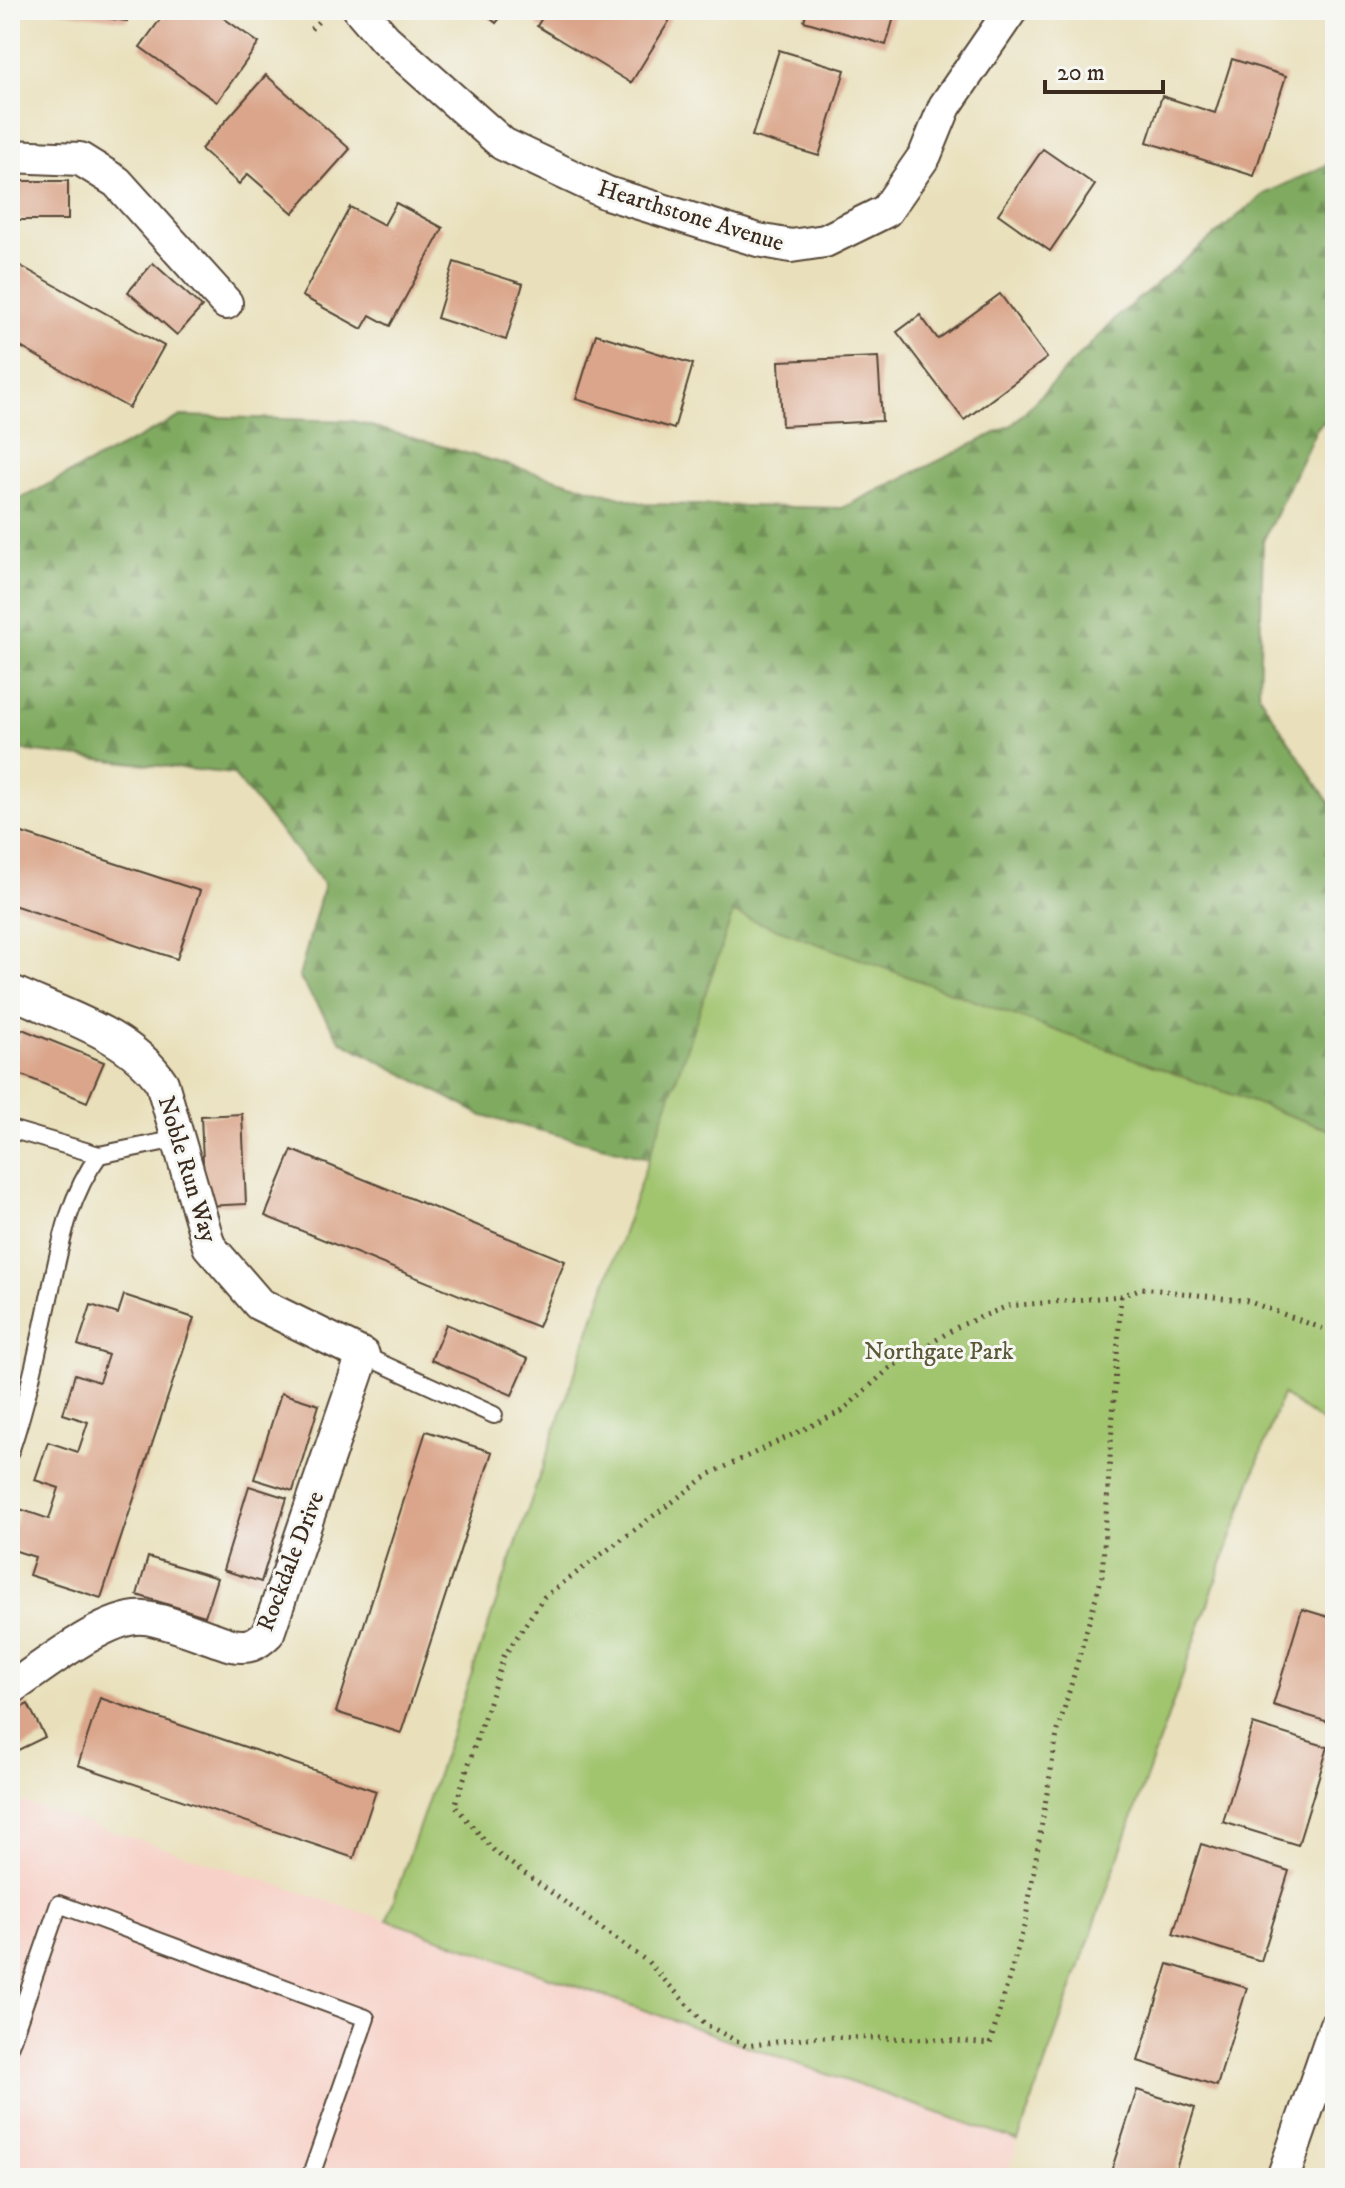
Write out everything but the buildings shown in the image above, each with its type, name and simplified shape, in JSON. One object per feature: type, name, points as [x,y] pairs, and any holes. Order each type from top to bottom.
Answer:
[{"type":"street","name":"Hearthstone Avenue","points":[[360,10],[385,39],[503,144],[607,193],[758,240],[791,246],[825,241],[886,211],[925,155],[945,106],[1011,10]]},
{"type":"street","points":[[10,156],[80,159],[117,182],[226,303]]},
{"type":"street","name":"Noble Run Way","points":[[10,991],[130,1048],[149,1063],[162,1083],[209,1246],[259,1304],[363,1355]]},
{"type":"street","name":"Rockdale Drive","points":[[10,1689],[58,1657],[131,1617],[148,1618],[246,1648],[259,1642],[268,1633],[363,1355]]},
{"type":"street","points":[[1283,2178],[1335,2027]]},
{"type":"lane","points":[[10,1129],[99,1155],[177,1139]]},
{"type":"lane","points":[[10,1452],[25,1409],[66,1225],[80,1181],[99,1155]]},
{"type":"lane","points":[[363,1355],[494,1415]]},
{"type":"lane","points":[[10,2045],[59,1904],[366,2018],[310,2178]]},
{"type":"path","points":[[311,29],[322,18]]},
{"type":"path","points":[[1121,1296],[1102,1576],[1057,1734],[1025,1923],[990,2044],[934,2039],[814,2037],[746,2046],[705,2024],[648,1962],[495,1852],[455,1806],[504,1656],[544,1597],[710,1474],[842,1411],[890,1368],[959,1326],[1008,1306],[1121,1296],[1142,1288],[1247,1301],[1335,1333]]},
{"type":"shaded area","points":[[10,1798],[387,1920],[1018,2141],[1006,2178],[10,2178]]},
{"type":"green space","points":[[1335,161],[1335,412],[1317,428],[1263,541],[1259,695],[1328,801],[1335,804],[1335,1185],[649,1158],[483,1116],[341,1041],[299,977],[324,884],[233,774],[10,749],[10,504],[181,416],[353,421],[645,504],[842,508],[1012,425],[1120,314],[1264,194]]},
{"type":"green space","name":"Northgate Park","points":[[733,913],[1335,1132],[1335,1431],[1282,1394],[1018,2141],[387,1920]]}]
